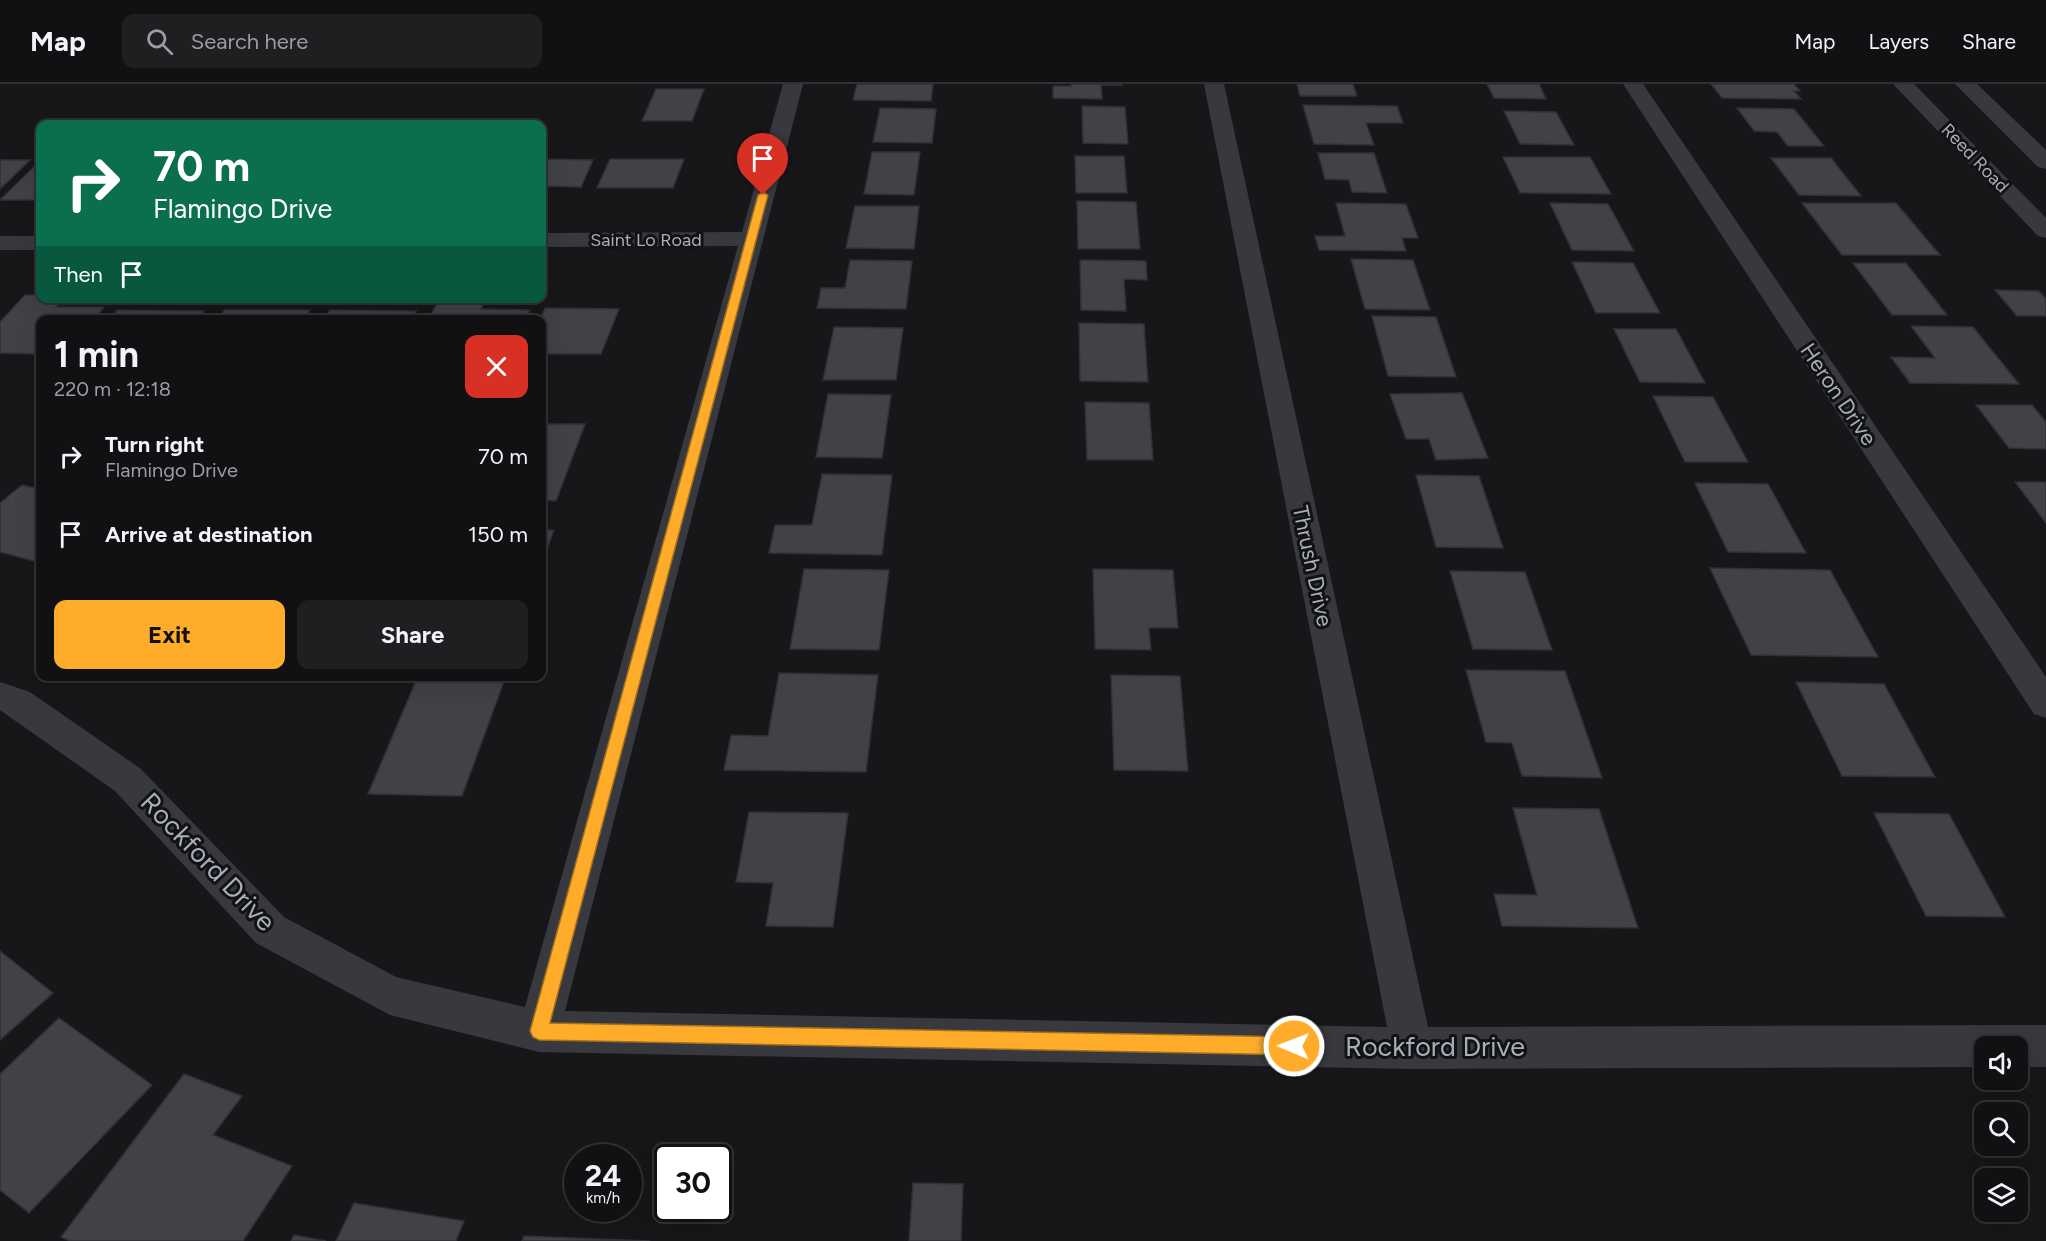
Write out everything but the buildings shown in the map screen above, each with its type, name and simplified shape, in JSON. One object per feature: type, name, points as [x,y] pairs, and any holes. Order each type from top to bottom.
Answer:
[{"type":"street","points":[[539,1031],[793,84]]},
{"type":"street","name":"Thrush Drive","points":[[1214,84],[1412,1048]]},
{"type":"street","name":"Heron Drive","points":[[1633,84],[2046,704]]},
{"type":"street","name":"Reed Road","points":[[1903,84],[2041,221]]},
{"type":"street","points":[[1965,84],[2046,162]]},
{"type":"street","name":"Saint Lo Road","points":[[546,240],[751,239]]},
{"type":"street","points":[[0,243],[36,243]]},
{"type":"street","name":"Rockford Drive","points":[[0,696],[18,702],[128,780],[270,930],[390,995],[539,1031],[1412,1048],[2046,1046]]},
{"type":"route","points":[[763,195],[539,1031],[1294,1046]]}]
